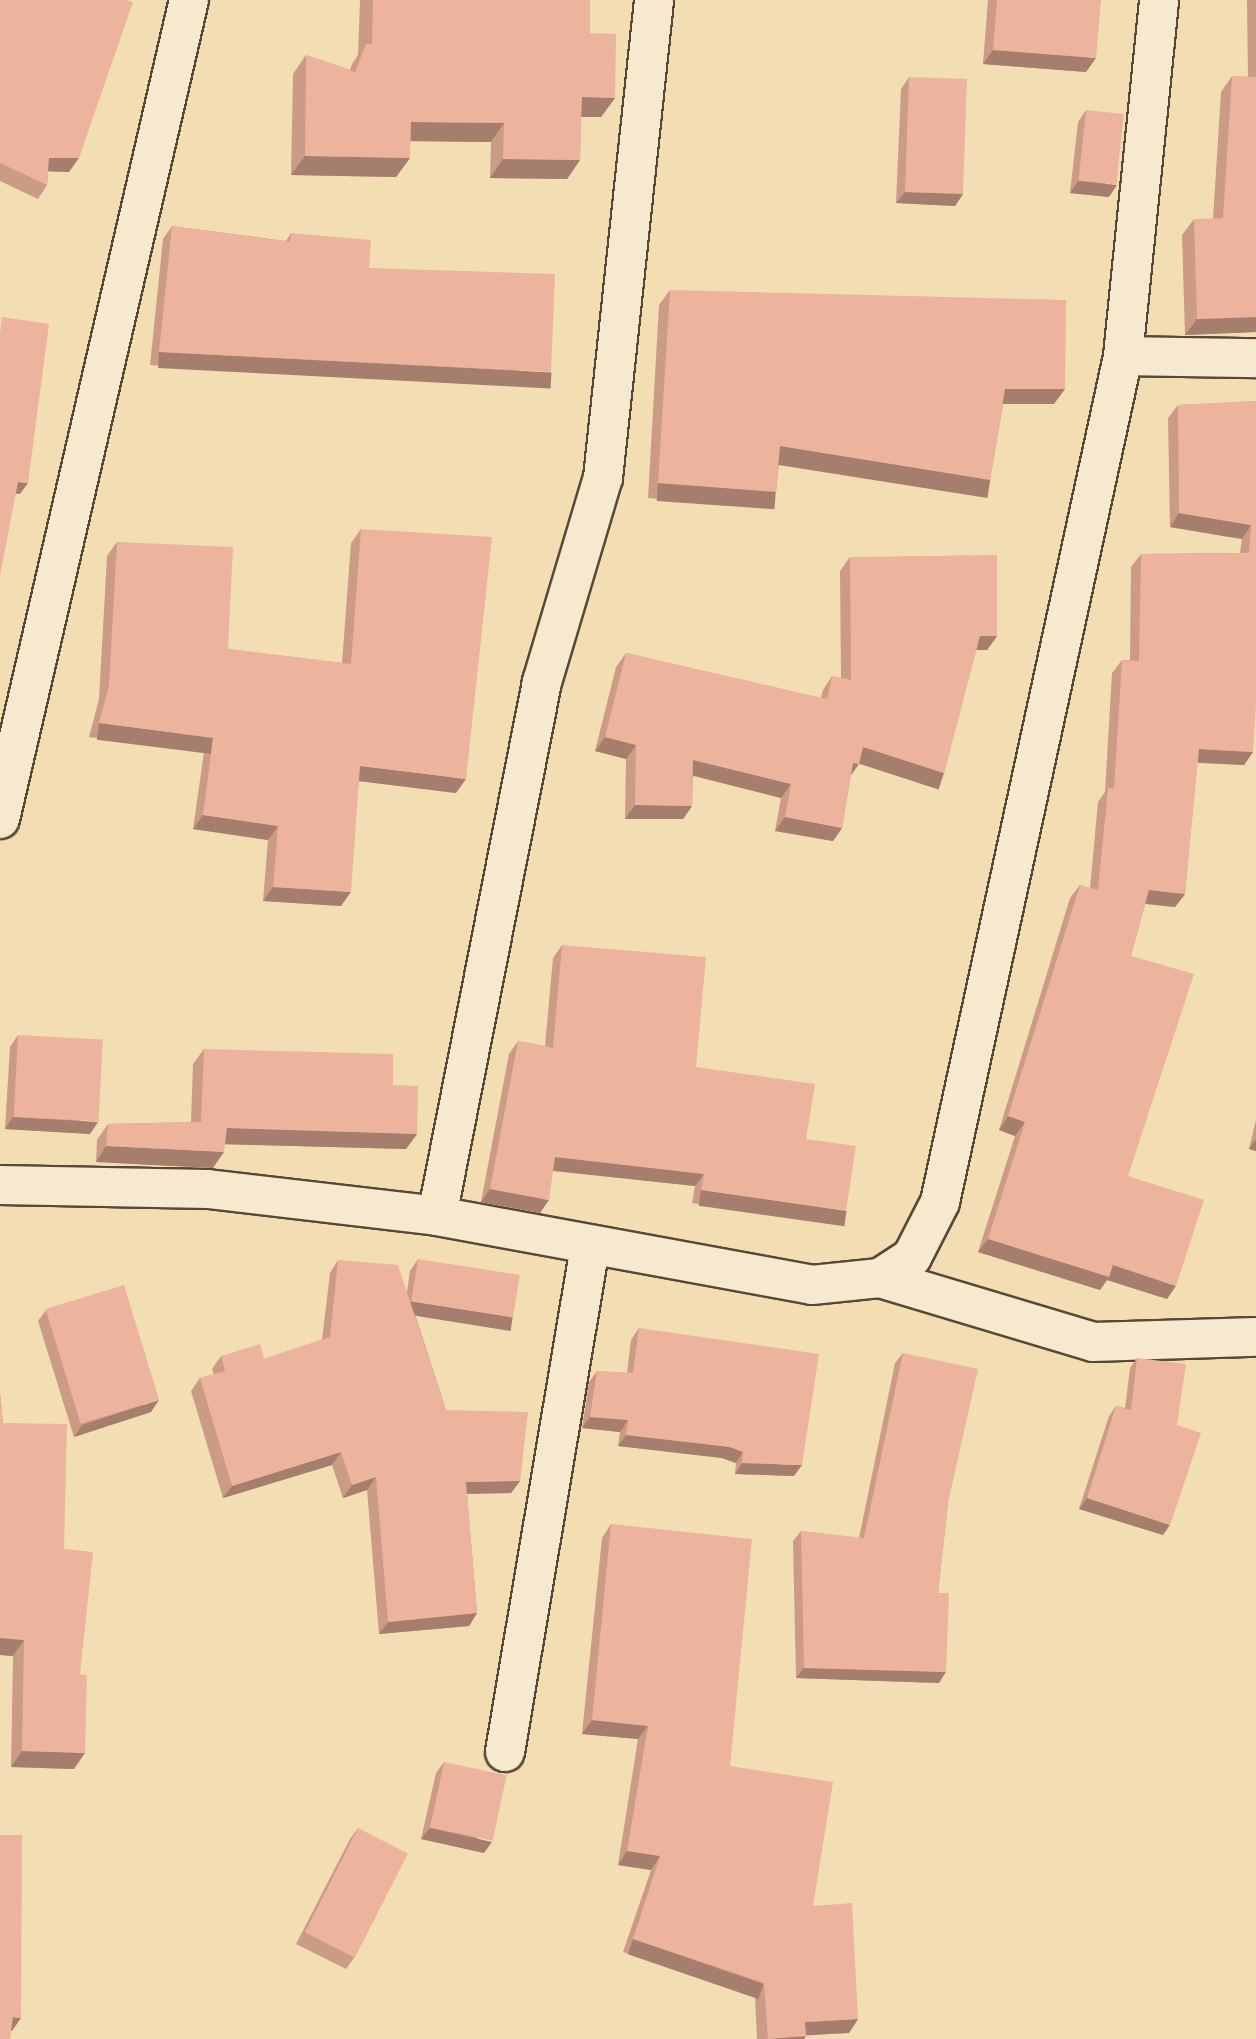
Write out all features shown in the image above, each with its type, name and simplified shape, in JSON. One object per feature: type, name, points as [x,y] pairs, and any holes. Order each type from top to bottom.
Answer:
[{"type":"street","points":[[0,819],[189,0]]},
{"type":"street","points":[[438,1216],[542,682],[603,478],[654,0]]},
{"type":"street","points":[[880,1278],[912,1257],[940,1202],[1124,356],[1159,0]]},
{"type":"street","points":[[1124,356],[1256,358]]},
{"type":"street","points":[[0,1185],[208,1189],[438,1216],[590,1247],[812,1285],[880,1278],[1093,1342],[1256,1337]]},
{"type":"street","points":[[505,1752],[590,1247]]},
{"type":"building","points":[[0,0],[133,2],[79,158],[49,158],[47,185],[0,163]]},
{"type":"building","points":[[373,0],[590,0],[590,33],[616,34],[615,98],[582,97],[580,160],[503,159],[504,123],[411,122],[410,158],[305,156],[306,55],[355,72],[366,44],[372,44]]},
{"type":"building","points":[[997,0],[1101,0],[1096,58],[993,50]]},
{"type":"building","points":[[1232,76],[1256,77],[1256,317],[1197,319],[1194,219],[1223,218]]},
{"type":"building","points":[[909,77],[967,79],[963,194],[905,192]]},
{"type":"building","points":[[1086,110],[1124,114],[1116,185],[1079,181]]},
{"type":"building","points":[[172,226],[290,242],[291,233],[371,240],[369,268],[555,274],[551,372],[159,352]]},
{"type":"building","points":[[670,290],[1066,300],[1065,389],[1005,389],[990,480],[780,446],[776,492],[658,483]]},
{"type":"building","points":[[2,317],[49,324],[28,483],[18,482],[0,576],[0,333]]},
{"type":"building","points":[[1256,401],[1256,704],[1253,752],[1199,749],[1185,894],[1149,890],[1131,956],[1194,974],[1128,1176],[1204,1200],[1176,1286],[1113,1265],[1109,1277],[988,1239],[1025,1122],[1008,1116],[1080,885],[1098,890],[1108,788],[1114,789],[1122,660],[1139,661],[1141,554],[1249,553],[1251,525],[1179,513],[1178,405]]},
{"type":"building","points":[[361,529],[492,537],[466,779],[360,766],[351,892],[273,887],[278,826],[203,815],[213,738],[99,723],[109,685],[117,542],[233,547],[228,649],[351,664]]},
{"type":"building","points":[[997,555],[997,636],[980,636],[944,773],[863,747],[859,764],[853,763],[842,828],[785,817],[791,784],[693,760],[692,806],[635,805],[636,745],[605,737],[626,653],[827,699],[832,676],[851,680],[850,557]]},
{"type":"building","points":[[562,945],[706,957],[696,1067],[815,1084],[806,1139],[856,1146],[846,1211],[701,1190],[704,1174],[555,1157],[549,1200],[490,1189],[518,1041],[553,1048]]},
{"type":"building","points":[[18,1035],[103,1039],[99,1121],[14,1117]]},
{"type":"building","points":[[204,1049],[393,1054],[393,1085],[418,1086],[417,1134],[227,1128],[224,1152],[106,1146],[108,1124],[201,1122]]},
{"type":"building","points":[[418,1259],[520,1275],[513,1318],[411,1301]]},
{"type":"building","points":[[338,1260],[398,1265],[446,1410],[528,1412],[520,1481],[466,1482],[477,1613],[388,1622],[376,1477],[352,1485],[341,1452],[232,1486],[200,1378],[225,1371],[221,1356],[260,1344],[264,1359],[330,1337]]},
{"type":"building","points":[[124,1285],[159,1400],[81,1424],[46,1309]]},
{"type":"building","points":[[639,1328],[819,1354],[802,1465],[742,1463],[743,1452],[730,1447],[626,1435],[628,1420],[590,1417],[597,1371],[633,1373]]},
{"type":"building","points":[[903,1353],[978,1369],[948,1503],[938,1593],[949,1593],[946,1672],[804,1668],[801,1531],[864,1538]]},
{"type":"building","points":[[1137,1358],[1186,1364],[1177,1425],[1201,1433],[1170,1525],[1087,1498],[1116,1406],[1131,1410]]},
{"type":"building","points":[[0,1393],[3,1423],[67,1424],[64,1549],[93,1552],[80,1674],[87,1675],[85,1753],[22,1751],[24,1640],[0,1638]]},
{"type":"building","points":[[611,1524],[752,1539],[730,1766],[833,1782],[813,1906],[852,1903],[858,2019],[805,2022],[806,2036],[768,2039],[764,1983],[633,1939],[660,1856],[627,1851],[648,1726],[592,1720]]},
{"type":"building","points":[[444,1762],[507,1775],[493,1841],[430,1828]]},
{"type":"building","points":[[358,1828],[408,1853],[355,1958],[305,1932]]},
{"type":"building","points":[[0,1835],[22,1835],[21,2018],[13,2017],[10,2039],[0,2039]]}]
